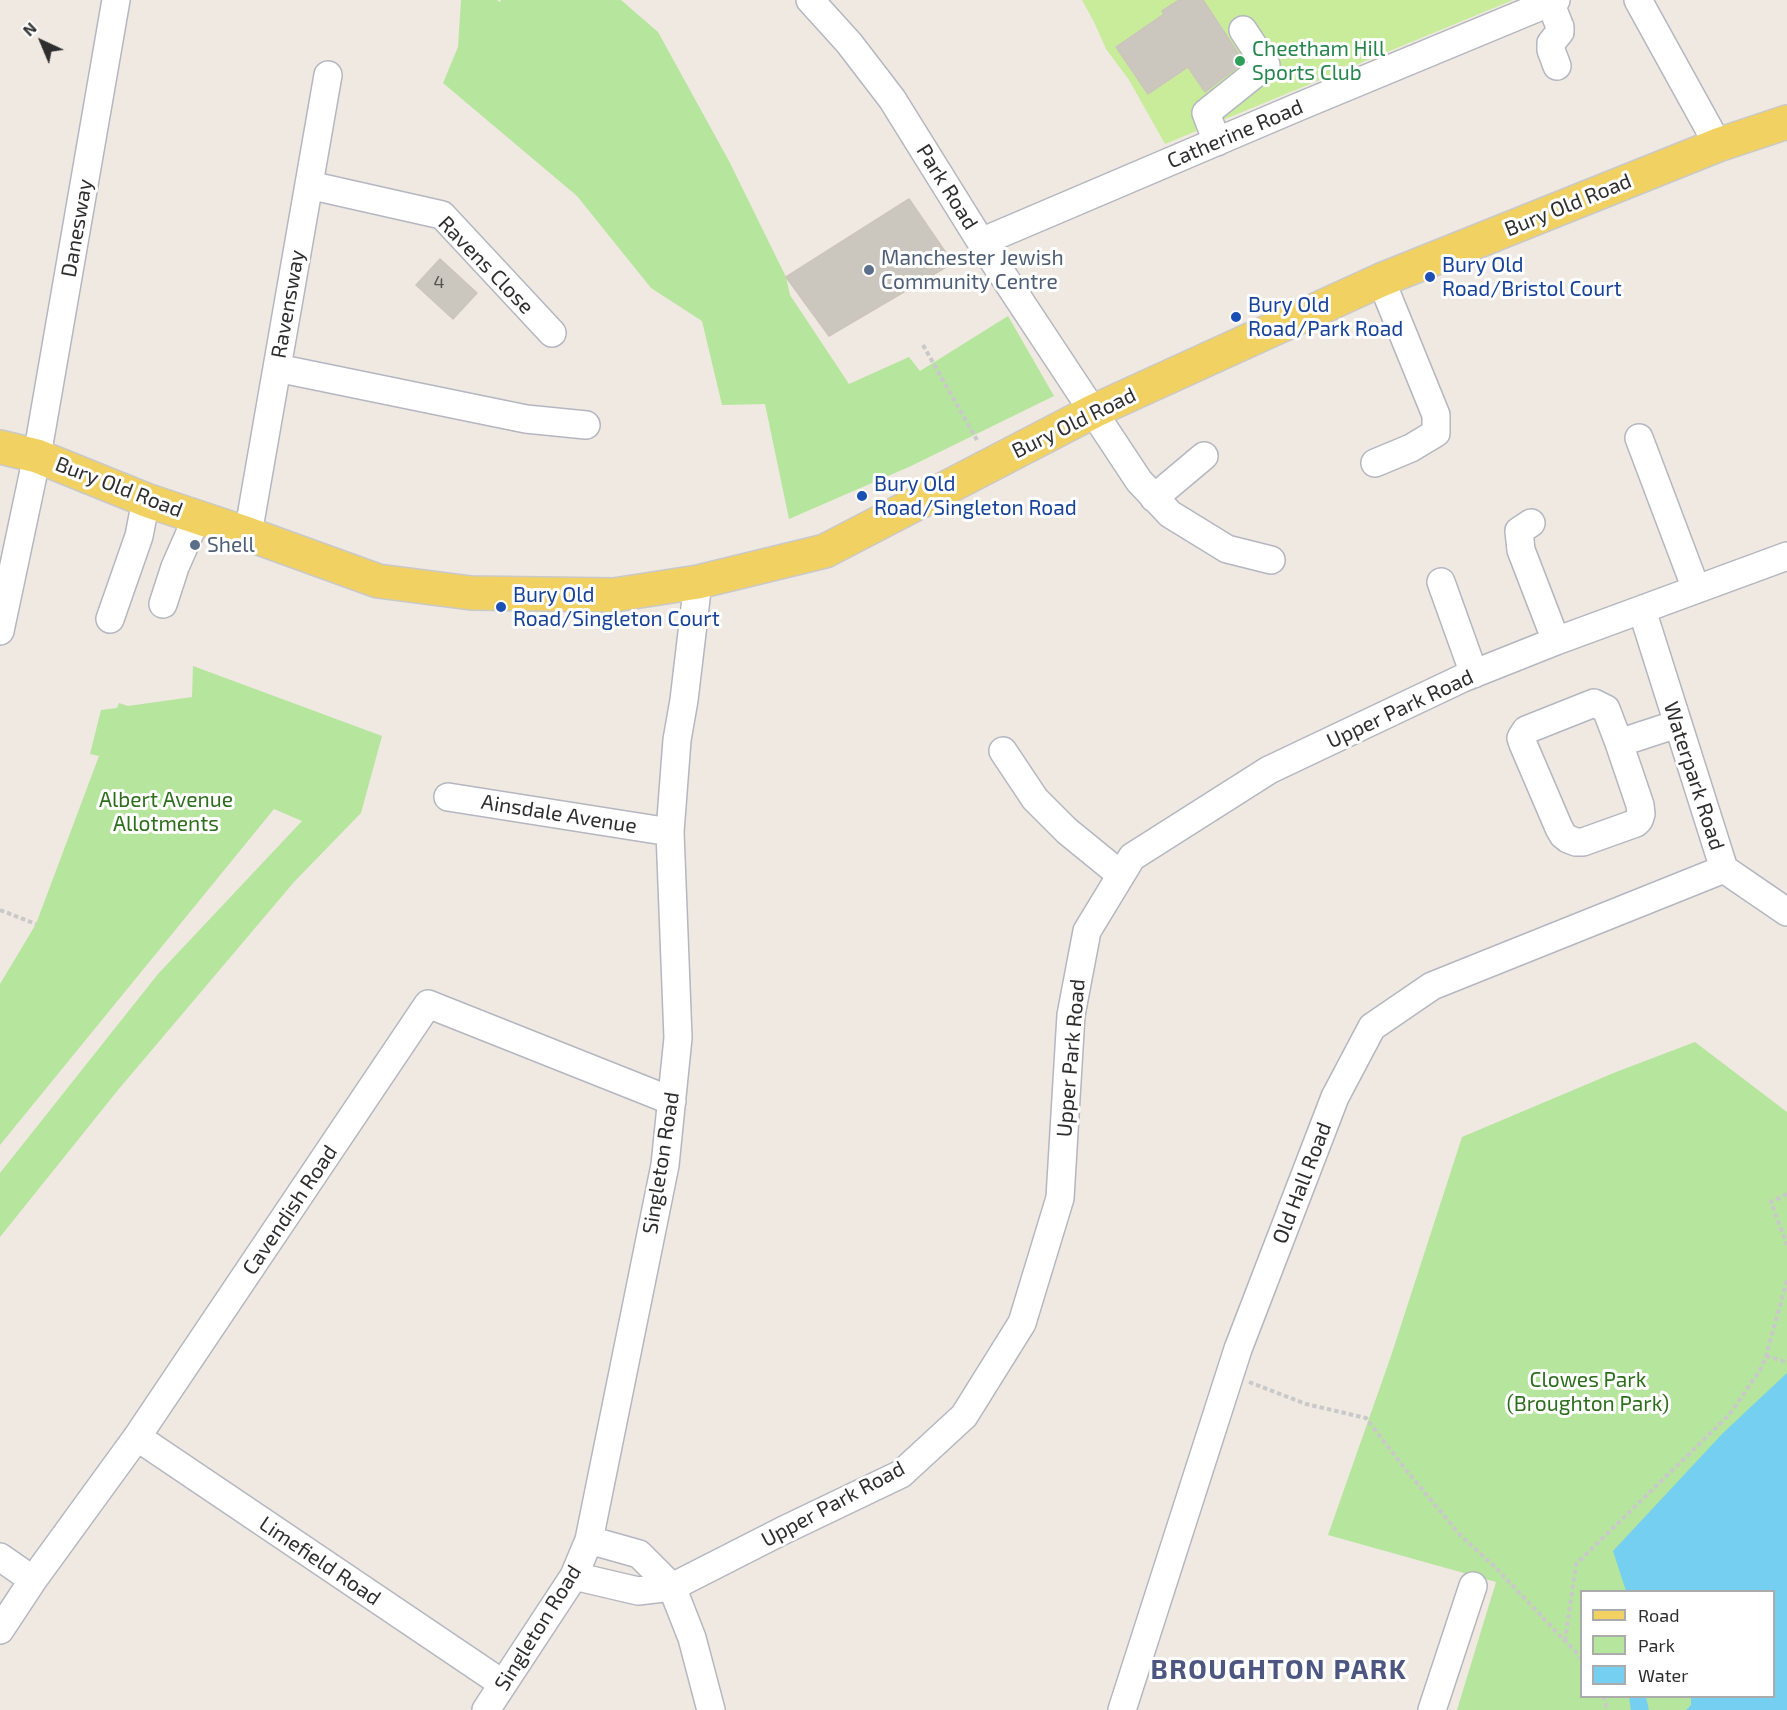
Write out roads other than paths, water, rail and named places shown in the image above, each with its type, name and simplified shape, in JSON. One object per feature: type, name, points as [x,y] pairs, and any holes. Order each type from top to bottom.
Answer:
[{"type":"main road","name":"Bury Old Road","points":[[0,447],[37,456],[146,500],[378,581],[471,593],[614,595],[698,582],[825,551],[1094,411],[1381,280],[1718,145],[1787,122]]},
{"type":"street","name":"Danesway","points":[[0,631],[37,456],[116,0]]},
{"type":"street","name":"Park Road","points":[[810,0],[849,43],[892,99],[981,242],[1138,481],[1170,514],[1227,549],[1271,560]]},
{"type":"street","points":[[1638,0],[1718,145]]},
{"type":"street","name":"Catherine Road","points":[[981,242],[1553,1]]},
{"type":"street","points":[[1553,1],[1560,27],[1560,32],[1551,43],[1557,66]]},
{"type":"street","points":[[1217,142],[1206,113],[1266,65],[1243,30]]},
{"type":"street","name":"Ravensway","points":[[248,534],[328,75]]},
{"type":"street","name":"Ravens Close","points":[[309,185],[442,214],[552,333]]},
{"type":"street","points":[[1375,463],[1411,448],[1436,433],[1436,415],[1381,280]]},
{"type":"street","points":[[277,368],[526,419],[586,425]]},
{"type":"street","points":[[1639,438],[1696,589]]},
{"type":"street","points":[[1154,498],[1204,456]]},
{"type":"street","points":[[110,619],[139,536],[146,500]]},
{"type":"street","points":[[163,604],[174,567],[197,517]]},
{"type":"street","points":[[1531,523],[1519,531],[1521,550],[1556,641]]},
{"type":"street","name":"Upper Park Road","points":[[574,1576],[638,1591],[672,1587],[900,1474],[964,1416],[1022,1323],[1060,1198],[1071,1015],[1087,931],[1132,857],[1269,770],[1474,674],[1556,641],[1787,556]]},
{"type":"street","name":"Singleton Road","points":[[486,1710],[574,1576],[589,1540],[665,1165],[678,1038],[670,832],[677,741],[698,582]]},
{"type":"street","points":[[1441,582],[1474,674]]},
{"type":"street","name":"Waterpark Road","points":[[1642,610],[1724,869],[1787,912]]},
{"type":"street","points":[[1594,703],[1606,709],[1619,744],[1640,805],[1639,820],[1636,824],[1583,842],[1568,839],[1559,828],[1523,744],[1522,734],[1531,727],[1594,703]]},
{"type":"street","points":[[1619,744],[1677,724]]},
{"type":"street","points":[[1003,751],[1035,799],[1067,831],[1121,875]]},
{"type":"street","name":"Ainsdale Avenue","points":[[448,797],[670,832]]},
{"type":"street","name":"Old Hall Road","points":[[1122,1710],[1238,1349],[1335,1097],[1372,1027],[1432,986],[1724,869]]},
{"type":"street","name":"Cavendish Road","points":[[0,1630],[33,1580],[137,1437],[428,1005],[672,1101]]},
{"type":"street","name":"Limefield Road","points":[[137,1437],[503,1684]]},
{"type":"street","points":[[589,1540],[639,1554],[672,1587],[692,1638],[711,1710]]},
{"type":"street","points":[[0,1557],[33,1580]]},
{"type":"street","points":[[1432,1710],[1473,1586]]},
{"type":"water","points":[[1787,1373],[1787,1710],[1686,1710],[1691,1705],[1691,1698],[1775,1698],[1775,1590],[1626,1590],[1613,1551],[1723,1433]]},
{"type":"water","points":[[1629,1698],[1646,1698],[1649,1710],[1631,1710]]},
{"type":"place","name":"Cheetham Hill Sports Club","points":[[1240,61]]},
{"type":"place","name":"Manchester Jewish Community Centre","points":[[869,270]]},
{"type":"place","name":"Bury Old Road/Bristol Court","points":[[1430,277]]},
{"type":"place","name":"Bury Old Road/Park Road","points":[[1236,317]]},
{"type":"place","name":"Bury Old Road/Singleton Road","points":[[862,496]]},
{"type":"place","name":"Shell","points":[[195,545]]},
{"type":"place","name":"Bury Old Road/Singleton Court","points":[[501,607]]},
{"type":"district","name":"BROUGHTON PARK","points":[[1279,1670]]},
{"type":"park label","name":"Albert Avenue Allotments","points":[[166,812]]},
{"type":"park label","name":"Clowes Park (Broughton Park)","points":[[1588,1392]]}]
